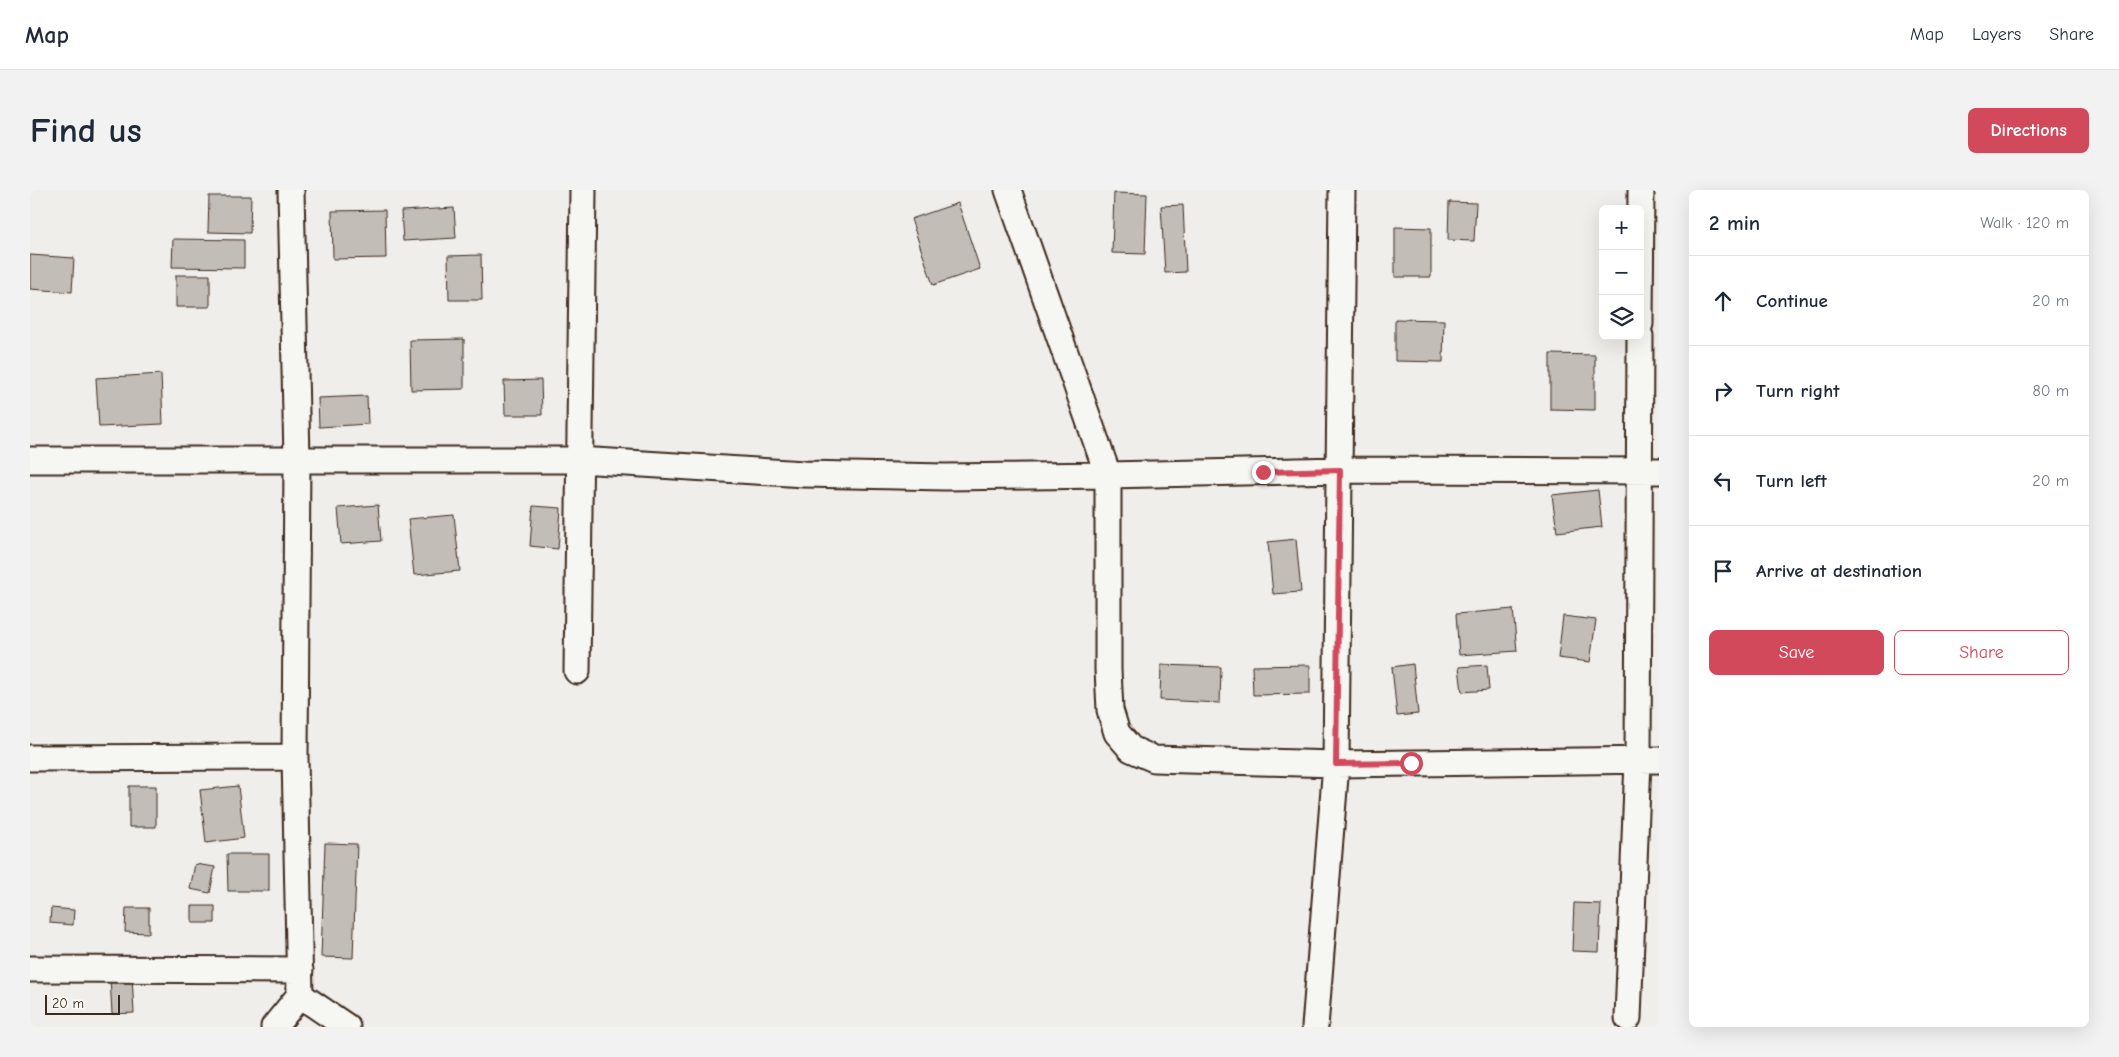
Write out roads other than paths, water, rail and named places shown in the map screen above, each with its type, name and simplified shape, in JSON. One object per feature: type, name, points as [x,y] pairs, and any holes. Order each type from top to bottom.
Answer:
[{"type":"street","points":[[274,1027],[300,995],[295,757],[297,459],[291,190]]},
{"type":"street","points":[[577,671],[583,190]]},
{"type":"street","points":[[1008,190],[1108,475],[1108,670],[1110,710],[1118,733],[1131,749],[1154,759],[1336,764],[1648,760]]},
{"type":"street","points":[[1315,1027],[1336,764],[1342,190]]},
{"type":"street","points":[[1640,295],[1641,190]]},
{"type":"street","points":[[1628,1018],[1648,760],[1649,471],[1640,340]]},
{"type":"street","points":[[30,460],[579,460],[804,474],[945,477],[1340,470],[1649,471]]},
{"type":"street","points":[[30,758],[295,757]]},
{"type":"street","points":[[30,969],[300,970]]},
{"type":"street","points":[[300,995],[347,1027]]}]
